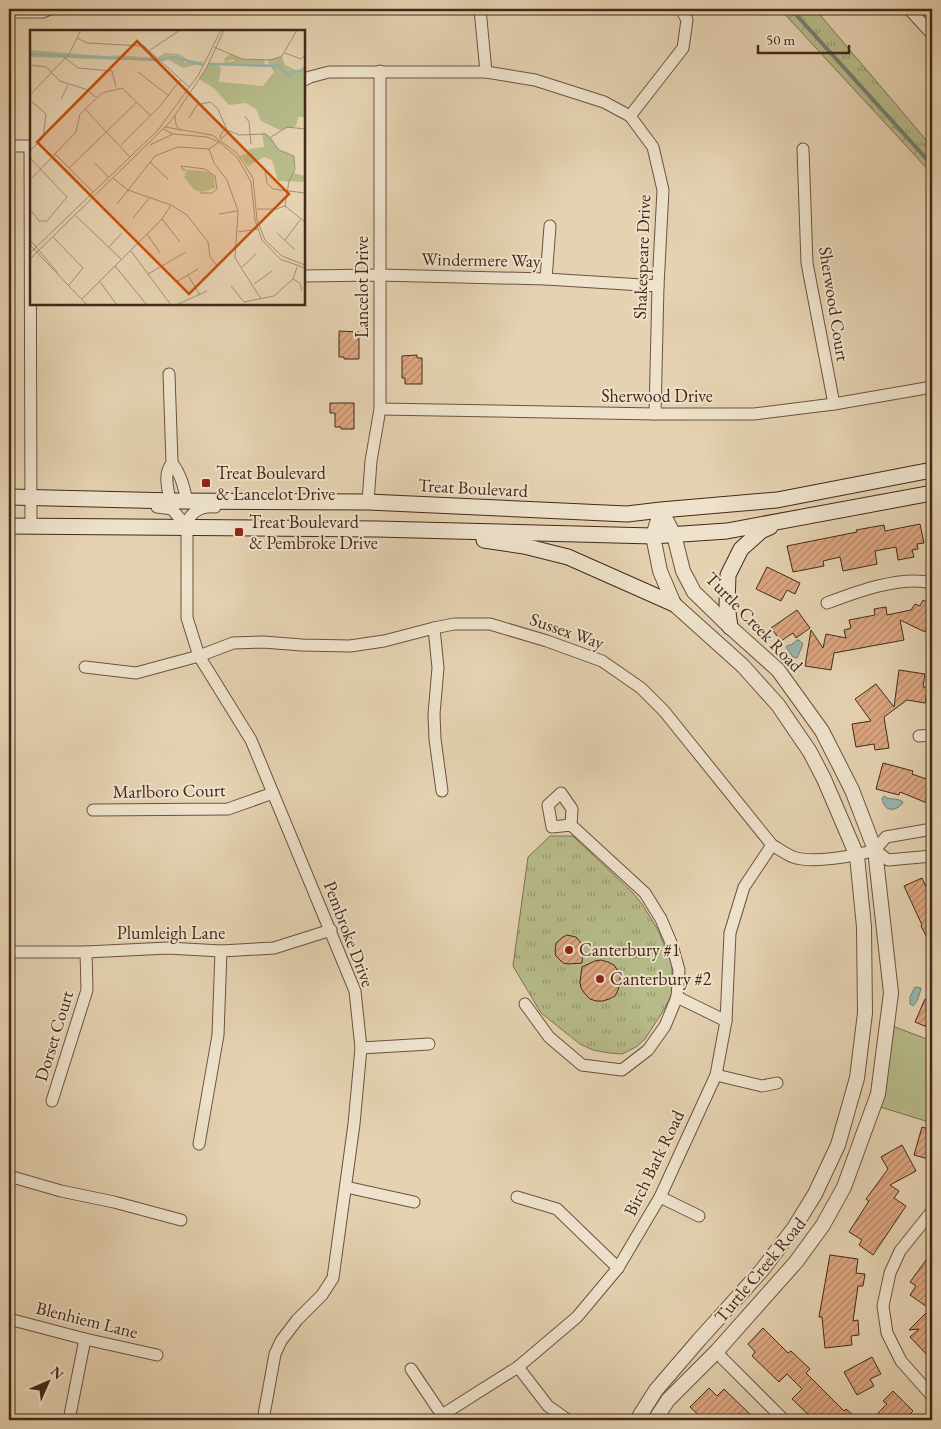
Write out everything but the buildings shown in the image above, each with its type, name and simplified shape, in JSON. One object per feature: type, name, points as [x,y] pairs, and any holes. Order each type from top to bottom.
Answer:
[{"type":"main road","name":"Treat Boulevard","points":[[9,497],[170,501],[368,502],[627,514],[777,500],[932,470]]},
{"type":"main road","points":[[9,526],[186,526],[653,536],[727,531],[932,493]]},
{"type":"main road","points":[[730,627],[728,575],[741,549],[761,531],[780,522]]},
{"type":"main road","points":[[420,530],[524,546],[568,557],[674,604]]},
{"type":"street","points":[[9,12],[43,12],[50,9]]},
{"type":"street","points":[[480,9],[486,72]]},
{"type":"street","points":[[630,116],[683,48],[687,20],[681,9]]},
{"type":"street","points":[[909,9],[932,34]]},
{"type":"street","name":"Lancelot Drive","points":[[368,502],[371,461],[380,409],[380,71]]},
{"type":"street","name":"Shakespeare Drive","points":[[305,80],[329,72],[486,72],[535,80],[604,102],[630,116],[653,146],[663,190],[658,286],[655,414]]},
{"type":"street","points":[[9,146],[30,146],[30,278]]},
{"type":"street","name":"Sherwood Court","points":[[803,149],[807,264],[834,404]]},
{"type":"street","points":[[546,279],[550,226]]},
{"type":"street","name":"Windermere Way","points":[[305,276],[379,275],[546,279],[658,286]]},
{"type":"street","points":[[30,305],[31,525]]},
{"type":"street","points":[[169,374],[172,463],[168,469],[167,484],[170,501]]},
{"type":"street","name":"Sherwood Drive","points":[[380,409],[754,414],[834,404],[932,387]]},
{"type":"street","points":[[172,463],[177,469],[187,501]]},
{"type":"street","points":[[133,500],[140,506],[172,509],[186,526]]},
{"type":"street","points":[[186,526],[187,521],[195,512],[207,506],[300,508],[308,506],[312,501]]},
{"type":"street","name":"Turtle Creek Road","points":[[655,1420],[668,1400],[716,1351],[796,1262],[823,1225],[844,1187],[878,1094],[891,993],[875,850],[852,790],[822,731],[778,670],[694,592],[684,570],[674,535],[661,510]]},
{"type":"street","name":"Turtle Creek Road","points":[[637,1420],[656,1390],[762,1270],[794,1228],[815,1194],[838,1145],[857,1078],[865,1013],[864,927],[857,856],[824,779],[810,752],[778,705],[743,666],[674,604],[660,571],[653,536],[661,510]]},
{"type":"street","name":"Pembroke Drive","points":[[186,526],[187,618],[198,656],[251,740],[331,930],[355,992],[361,1048],[354,1124],[333,1278],[322,1295],[297,1320],[281,1341],[275,1354],[263,1420]]},
{"type":"street","points":[[827,604],[856,592],[895,582],[932,583]]},
{"type":"street","name":"Sussex Way","points":[[85,667],[136,673],[198,656],[233,643],[263,642],[350,646],[384,641],[454,624],[490,624],[547,641],[602,661],[641,688],[664,711],[772,845],[793,857],[809,859],[857,856],[875,850],[886,837],[932,829]]},
{"type":"street","points":[[434,628],[438,668],[435,722],[442,791]]},
{"type":"street","points":[[919,736],[932,736]]},
{"type":"street","name":"Marlboro Court","points":[[93,810],[228,809],[273,793]]},
{"type":"street","points":[[525,1004],[549,1037],[582,1066],[622,1070],[648,1050],[665,1026],[677,997],[679,970],[672,945],[661,919],[645,893],[571,825]]},
{"type":"street","name":"Birch Bark Road","points":[[439,1418],[518,1368],[577,1317],[618,1268],[660,1197],[716,1074],[726,1021],[730,933],[744,888],[772,845]]},
{"type":"street","points":[[875,850],[888,860],[932,856]]},
{"type":"street","name":"Plumleigh Lane","points":[[9,952],[86,952],[168,948],[221,951],[274,948],[331,930]]},
{"type":"street","points":[[198,1144],[218,1035],[221,951]]},
{"type":"street","name":"Dorset Court","points":[[52,1101],[86,990],[86,952]]},
{"type":"street","points":[[677,997],[726,1021]]},
{"type":"street","points":[[361,1048],[429,1044]]},
{"type":"street","points":[[716,1074],[762,1086],[777,1083]]},
{"type":"street","points":[[9,1176],[181,1220]]},
{"type":"street","points":[[346,1187],[414,1202]]},
{"type":"street","points":[[517,1197],[557,1209],[618,1268]]},
{"type":"street","points":[[660,1197],[699,1216]]},
{"type":"street","points":[[932,1211],[900,1251],[890,1273],[883,1306],[887,1333],[898,1354],[932,1396]]},
{"type":"street","name":"Blenhiem Lane","points":[[9,1319],[157,1355]]},
{"type":"street","points":[[69,1420],[85,1339]]},
{"type":"street","points":[[716,1351],[784,1420]]},
{"type":"street","points":[[518,1368],[548,1406],[568,1420]]},
{"type":"street","points":[[411,1369],[439,1418]]},
{"type":"green space","points":[[780,9],[791,9],[932,165],[932,174]]},
{"type":"green space","points":[[791,9],[815,9],[932,147],[932,165]]},
{"type":"green space","points":[[550,836],[573,836],[633,893],[658,930],[672,964],[672,994],[665,1008],[645,1039],[636,1047],[622,1054],[593,1050],[580,1044],[541,1013],[513,966],[528,857]]},
{"type":"green space","points":[[887,1024],[932,1041],[932,1123],[874,1105]]},
{"type":"water","points":[[797,640],[803,644],[797,658],[793,657],[786,647]]},
{"type":"water","points":[[884,796],[903,802],[896,808],[889,809],[883,803],[882,799]]},
{"type":"water","points":[[915,987],[921,988],[913,1006],[910,1004],[910,997]]},
{"type":"waterway","points":[[791,9],[932,165]]},
{"type":"place","name":"Treat Boulevard & Lancelot Drive","points":[[206,483]]},
{"type":"place","name":"Treat Boulevard & Pembroke Drive","points":[[239,532]]},
{"type":"place","name":"Canterbury #1","points":[[569,950]]},
{"type":"place","name":"Canterbury #2","points":[[600,979]]}]
